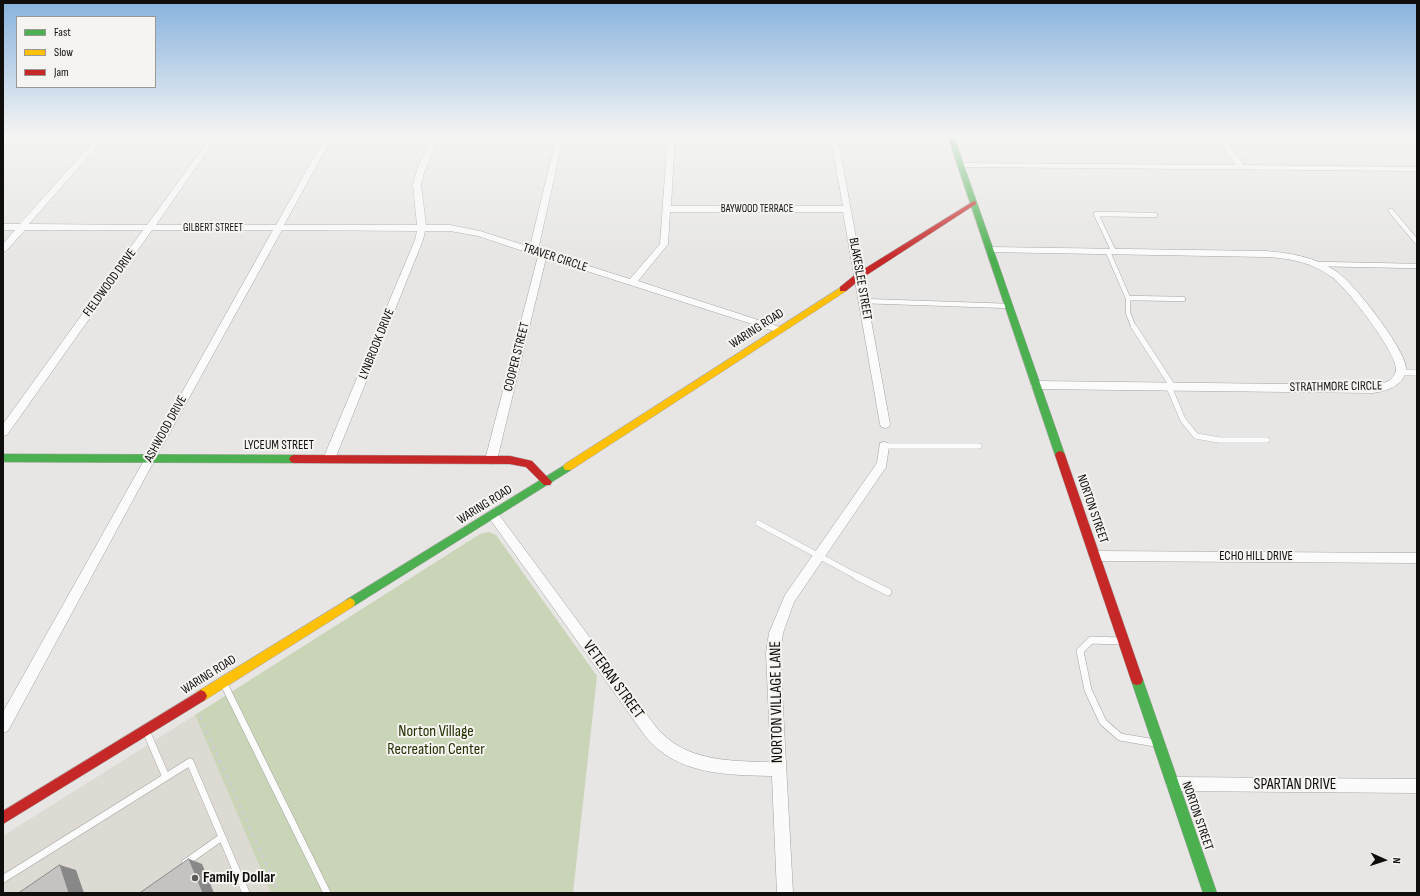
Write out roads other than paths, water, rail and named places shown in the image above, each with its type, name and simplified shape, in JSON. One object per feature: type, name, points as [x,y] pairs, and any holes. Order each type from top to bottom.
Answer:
[{"type":"street","points":[[3,249],[67,176]]},
{"type":"street","name":"FIELDWOOD DRIVE","points":[[3,432],[186,176]]},
{"type":"street","name":"ASHWOOD DRIVE","points":[[3,726],[307,176]]},
{"type":"street","points":[[421,176],[417,186],[422,227]]},
{"type":"street","name":"COOPER STREET","points":[[491,460],[538,253],[553,176]]},
{"type":"street","points":[[632,283],[664,244],[669,176]]},
{"type":"street","name":"BLAKESLEE STREET","points":[[842,176],[885,424]]},
{"type":"street","name":"NORTON STREET","points":[[965,176],[1210,893]]},
{"type":"street","name":"WARING ROAD","points":[[3,818],[547,482],[836,294],[859,276],[974,203]]},
{"type":"street","name":"BAYWOOD TERRACE","points":[[667,209],[848,209]]},
{"type":"street","name":"GILBERT STREET","points":[[3,227],[422,227]]},
{"type":"street","name":"TRAVER CIRCLE","points":[[422,227],[466,230],[780,330]]},
{"type":"street","name":"LYNBROOK DRIVE","points":[[329,459],[419,240],[422,227]]},
{"type":"street","name":"STRATHMORE CIRCLE","points":[[990,250],[1278,255],[1304,260],[1317,264],[1340,278],[1351,290],[1394,349],[1401,366],[1395,382],[1390,386],[1373,389],[1036,385]]},
{"type":"street","name":"NORTON VILLAGE LANE","points":[[785,893],[774,643],[780,621],[789,599],[882,464],[884,446]]},
{"type":"street","name":"LYCEUM STREET","points":[[3,458],[510,460],[529,464],[547,482]]},
{"type":"street","name":"VETERAN STREET","points":[[493,515],[650,732],[666,747],[684,757],[704,764],[730,767],[779,769]]},
{"type":"street","name":"ECHO HILL DRIVE","points":[[1095,556],[1417,558]]},
{"type":"street","name":"SPARTAN DRIVE","points":[[1173,784],[1417,786]]},
{"type":"lane","points":[[1391,211],[1417,242]]},
{"type":"lane","points":[[1155,215],[1096,214],[1128,298],[1126,304],[1128,315],[1141,340],[1171,387],[1183,418],[1195,435],[1201,438],[1214,440],[1267,440]]},
{"type":"lane","points":[[1317,264],[1417,266]]},
{"type":"lane","points":[[1128,298],[1183,300]]},
{"type":"lane","points":[[864,301],[1009,306]]},
{"type":"lane","points":[[1400,372],[1417,373]]},
{"type":"lane","points":[[884,446],[979,446]]},
{"type":"lane","points":[[758,523],[888,592]]},
{"type":"lane","points":[[1124,641],[1091,640],[1080,651],[1088,690],[1104,722],[1120,737],[1159,744]]},
{"type":"lane","points":[[223,682],[327,893]]},
{"type":"lane","points":[[146,729],[166,777]]},
{"type":"lane","points":[[3,879],[190,762],[246,893]]},
{"type":"lane","points":[[180,867],[222,837]]},
{"type":"place","name":"Family Dollar","points":[[195,878]]},
{"type":"park label","name":"Norton Village Recreation Center","points":[[436,741]]}]
